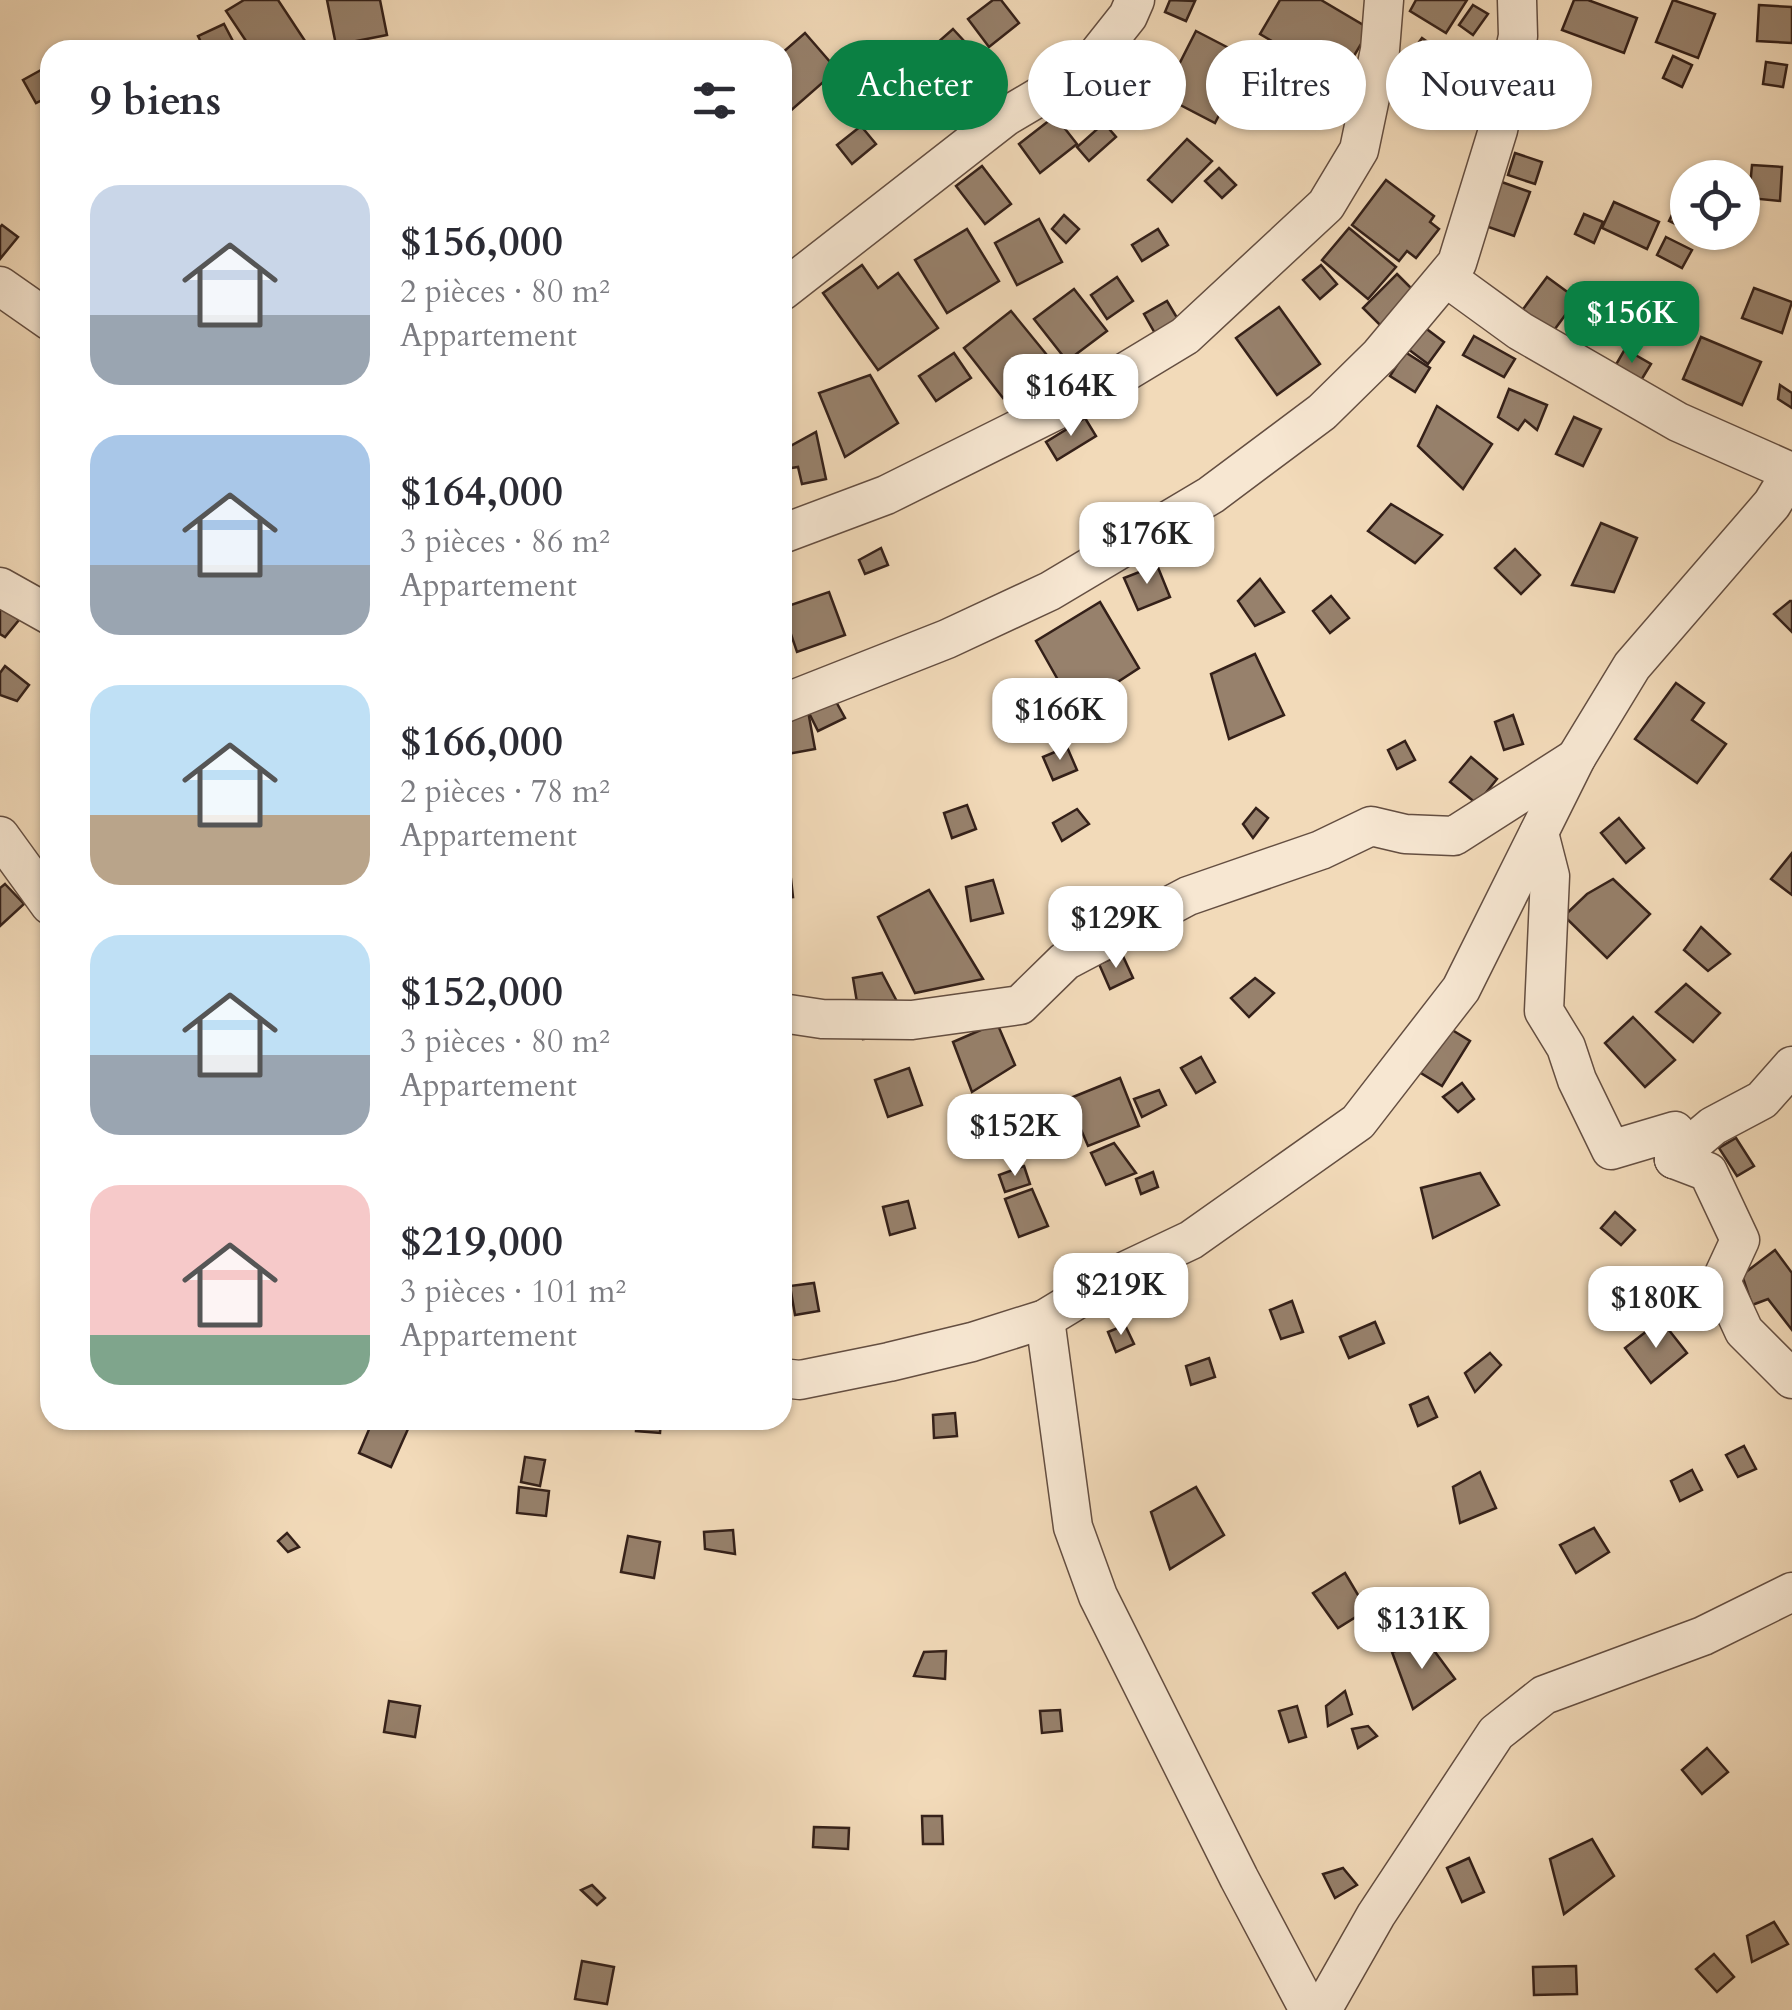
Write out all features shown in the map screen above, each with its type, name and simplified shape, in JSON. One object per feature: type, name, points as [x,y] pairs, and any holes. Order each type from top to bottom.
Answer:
[{"type":"street","points":[[792,283],[1005,117],[1086,69],[1128,16],[1135,0]]},
{"type":"street","points":[[792,530],[886,495],[1089,394],[1185,336],[1326,205],[1359,150],[1380,50],[1384,0]]},
{"type":"street","points":[[792,700],[947,639],[1050,591],[1211,495],[1322,412],[1380,356],[1457,263],[1498,130],[1518,36],[1516,0]]},
{"type":"street","points":[[792,1379],[889,1362],[1044,1319],[1119,1274],[1191,1240],[1358,1122],[1461,989],[1576,758],[1632,666],[1772,504],[1791,471],[1678,422],[1520,331],[1447,278]]},
{"type":"street","points":[[0,286],[40,314]]},
{"type":"street","points":[[0,587],[40,609]]},
{"type":"street","points":[[792,1014],[822,1019],[912,1020],[1020,1005],[1065,961],[1188,896],[1321,850],[1371,826],[1405,834],[1454,836],[1576,758]]},
{"type":"street","points":[[1538,832],[1550,876],[1544,1011],[1566,1047],[1576,1080],[1611,1150],[1675,1131],[1674,1159]]},
{"type":"street","points":[[0,836],[40,891]]},
{"type":"street","points":[[1674,1159],[1712,1126],[1762,1100],[1792,1066]]},
{"type":"street","points":[[1674,1159],[1708,1172],[1740,1240],[1722,1281],[1744,1331],[1792,1379]]},
{"type":"street","points":[[1044,1319],[1073,1526],[1098,1596],[1309,2010]]},
{"type":"street","points":[[1322,2010],[1376,1915],[1496,1733],[1544,1695],[1703,1636],[1792,1592]]},
{"type":"building","points":[[244,0],[278,0],[304,40],[245,40],[226,11]]},
{"type":"building","points":[[327,0],[380,0],[387,35],[335,40]]},
{"type":"building","points":[[993,0],[1001,0],[1019,23],[998,40],[984,40],[968,19]]},
{"type":"building","points":[[1170,0],[1195,1],[1186,21],[1165,12]]},
{"type":"building","points":[[1280,0],[1321,0],[1370,29],[1363,40],[1270,40],[1260,34]]},
{"type":"building","points":[[1416,0],[1467,0],[1446,33],[1410,11]]},
{"type":"building","points":[[1574,0],[1588,0],[1637,18],[1624,53],[1562,30]]},
{"type":"building","points":[[1673,0],[1715,14],[1698,58],[1656,42]]},
{"type":"building","points":[[1473,5],[1488,14],[1473,35],[1459,25]]},
{"type":"building","points":[[1759,5],[1792,7],[1792,43],[1757,41]]},
{"type":"building","points":[[224,24],[232,40],[200,40],[198,36]]},
{"type":"building","points":[[953,29],[963,40],[940,40]]},
{"type":"building","points":[[1196,31],[1213,40],[1206,40],[1206,118],[1186,108],[1186,51]]},
{"type":"building","points":[[805,33],[822,53],[822,83],[792,109],[792,44]]},
{"type":"building","points":[[1673,56],[1692,65],[1682,87],[1663,78]]},
{"type":"building","points":[[1766,62],[1787,65],[1783,87],[1763,84]]},
{"type":"building","points":[[40,71],[40,101],[36,103],[23,80]]},
{"type":"building","points":[[856,130],[864,130],[876,144],[852,164],[837,145]]},
{"type":"building","points":[[1037,130],[1066,130],[1077,144],[1040,173],[1019,144]]},
{"type":"building","points":[[1096,130],[1110,130],[1116,137],[1089,161],[1077,147]]},
{"type":"building","points":[[1187,139],[1212,161],[1172,202],[1148,180]]},
{"type":"building","points":[[1515,153],[1542,162],[1535,184],[1508,175]]},
{"type":"building","points":[[982,166],[1011,204],[985,224],[956,186]]},
{"type":"building","points":[[1760,166],[1782,167],[1780,201],[1760,199]]},
{"type":"building","points":[[1219,168],[1236,185],[1222,198],[1205,181]]},
{"type":"building","points":[[1386,180],[1434,216],[1430,222],[1439,229],[1416,258],[1407,251],[1399,261],[1352,225]]},
{"type":"building","points":[[1496,180],[1530,192],[1514,236],[1480,224]]},
{"type":"building","points":[[1614,202],[1659,222],[1647,249],[1602,228]]},
{"type":"building","points":[[1584,214],[1603,222],[1594,243],[1575,234]]},
{"type":"building","points":[[1064,215],[1079,229],[1066,243],[1052,229]]},
{"type":"building","points":[[1039,219],[1062,262],[1017,285],[995,243]]},
{"type":"building","points":[[0,227],[18,237],[0,259]]},
{"type":"building","points":[[1349,228],[1396,267],[1368,299],[1322,260]]},
{"type":"building","points":[[967,229],[999,281],[947,313],[915,260]]},
{"type":"building","points":[[1158,229],[1168,245],[1142,261],[1132,245]]},
{"type":"building","points":[[1666,237],[1670,239],[1670,250],[1692,250],[1682,268],[1657,255]]},
{"type":"building","points":[[862,265],[878,288],[898,273],[938,328],[878,370],[823,293]]},
{"type":"building","points":[[1321,265],[1337,284],[1320,299],[1303,280]]},
{"type":"building","points":[[1397,274],[1417,294],[1383,328],[1363,308]]},
{"type":"building","points":[[1117,277],[1133,301],[1107,319],[1091,295]]},
{"type":"building","points":[[1547,277],[1577,299],[1552,333],[1521,312]]},
{"type":"building","points":[[1754,288],[1792,302],[1782,333],[1742,318]]},
{"type":"building","points":[[1074,289],[1107,331],[1067,361],[1034,319]]},
{"type":"building","points":[[1645,294],[1674,307],[1660,335],[1632,322]]},
{"type":"building","points":[[1167,301],[1179,321],[1156,335],[1144,314]]},
{"type":"building","points":[[1279,307],[1320,364],[1277,395],[1236,338]]},
{"type":"building","points":[[1011,311],[1051,360],[1003,398],[964,348]]},
{"type":"building","points":[[1420,324],[1444,342],[1428,364],[1404,346]]},
{"type":"building","points":[[1474,336],[1515,359],[1504,377],[1463,355]]},
{"type":"building","points":[[1701,337],[1761,362],[1742,405],[1683,379]]},
{"type":"building","points":[[1625,349],[1651,364],[1640,382],[1614,368]]},
{"type":"building","points":[[1405,352],[1430,368],[1415,392],[1390,376]]},
{"type":"building","points":[[954,353],[971,378],[936,401],[919,376]]},
{"type":"building","points":[[870,375],[898,423],[845,457],[819,393]]},
{"type":"building","points":[[1780,385],[1792,393],[1792,408],[1778,399]]},
{"type":"building","points":[[1509,389],[1547,405],[1537,430],[1525,420],[1518,430],[1498,417]]},
{"type":"building","points":[[1437,406],[1492,444],[1463,489],[1418,446]]},
{"type":"building","points":[[1574,417],[1601,429],[1583,466],[1556,454]]},
{"type":"building","points":[[1085,418],[1096,436],[1057,460],[1046,442]]},
{"type":"building","points":[[816,432],[826,479],[802,484],[798,467],[792,468],[792,445]]},
{"type":"building","points":[[1391,504],[1442,535],[1415,563],[1368,531]]},
{"type":"building","points":[[1601,523],[1637,538],[1614,592],[1572,585]]},
{"type":"building","points":[[881,548],[888,565],[865,574],[859,560]]},
{"type":"building","points":[[1515,549],[1540,575],[1521,594],[1495,568]]},
{"type":"building","points":[[1157,565],[1170,597],[1138,610],[1124,578]]},
{"type":"building","points":[[1260,579],[1284,612],[1255,626],[1238,601]]},
{"type":"building","points":[[829,592],[845,635],[797,652],[792,637],[792,605]]},
{"type":"building","points":[[1331,596],[1349,618],[1330,633],[1313,611]]},
{"type":"building","points":[[1792,601],[1792,632],[1774,614]]},
{"type":"building","points":[[1100,602],[1139,668],[1075,710],[1036,641]]},
{"type":"building","points":[[3,607],[19,620],[5,637],[0,634]]},
{"type":"building","points":[[1255,654],[1284,715],[1229,739],[1211,674]]},
{"type":"building","points":[[5,666],[29,685],[17,701],[0,695],[0,673]]},
{"type":"building","points":[[1676,683],[1704,703],[1692,720],[1726,744],[1697,783],[1635,739]]},
{"type":"building","points":[[834,698],[845,718],[818,731],[808,711]]},
{"type":"building","points":[[808,711],[815,749],[792,753],[792,720]]},
{"type":"building","points":[[1513,715],[1523,744],[1504,750],[1495,722]]},
{"type":"building","points":[[1405,741],[1415,760],[1397,769],[1388,750]]},
{"type":"building","points":[[1067,747],[1077,770],[1053,780],[1043,757]]},
{"type":"building","points":[[1471,757],[1497,779],[1477,804],[1450,782]]},
{"type":"building","points":[[967,805],[976,829],[952,838],[944,813]]},
{"type":"building","points":[[1256,808],[1268,818],[1253,838],[1243,824]]},
{"type":"building","points":[[1077,809],[1089,824],[1062,841],[1053,823]]},
{"type":"building","points":[[1619,818],[1644,848],[1626,863],[1601,833]]},
{"type":"building","points":[[1792,853],[1792,895],[1771,879]]},
{"type":"building","points":[[1613,879],[1650,914],[1607,958],[1564,916],[1587,894]]},
{"type":"building","points":[[993,880],[1003,913],[971,921],[966,887]]},
{"type":"building","points":[[5,884],[24,904],[0,926],[0,888]]},
{"type":"building","points":[[929,890],[983,979],[915,993],[878,917]]},
{"type":"building","points":[[1701,927],[1730,954],[1708,971],[1684,950]]},
{"type":"building","points":[[1122,954],[1133,978],[1110,989],[1099,964]]},
{"type":"building","points":[[882,973],[903,1013],[893,1035],[863,1039],[853,978]]},
{"type":"building","points":[[1255,978],[1274,993],[1249,1017],[1231,998]]},
{"type":"building","points":[[1686,984],[1720,1013],[1693,1042],[1656,1012]]},
{"type":"building","points":[[1633,1017],[1675,1060],[1645,1087],[1605,1043]]},
{"type":"building","points":[[997,1023],[1015,1065],[972,1092],[953,1042]]},
{"type":"building","points":[[1444,1025],[1470,1041],[1442,1086],[1416,1070]]},
{"type":"building","points":[[1201,1057],[1215,1082],[1196,1093],[1181,1068]]},
{"type":"building","points":[[909,1068],[922,1105],[888,1117],[875,1080]]},
{"type":"building","points":[[1120,1078],[1139,1126],[1088,1146],[1068,1099]]},
{"type":"building","points":[[1462,1083],[1474,1099],[1458,1112],[1443,1097]]},
{"type":"building","points":[[1159,1090],[1166,1105],[1142,1117],[1134,1099]]},
{"type":"building","points":[[1736,1138],[1754,1166],[1737,1176],[1719,1148]]},
{"type":"building","points":[[1114,1143],[1136,1173],[1106,1185],[1091,1153]]},
{"type":"building","points":[[1024,1166],[1030,1184],[1005,1192],[999,1175]]},
{"type":"building","points":[[1153,1172],[1158,1187],[1141,1194],[1136,1179]]},
{"type":"building","points":[[1480,1173],[1499,1205],[1433,1238],[1421,1188]]},
{"type":"building","points":[[1032,1189],[1048,1226],[1019,1237],[1005,1199]]},
{"type":"building","points":[[908,1201],[915,1228],[890,1235],[883,1207]]},
{"type":"building","points":[[1615,1212],[1635,1230],[1621,1245],[1601,1228]]},
{"type":"building","points":[[1775,1250],[1792,1273],[1792,1330],[1768,1299],[1752,1305],[1742,1275]]},
{"type":"building","points":[[814,1283],[819,1311],[795,1315],[792,1286]]},
{"type":"building","points":[[1292,1301],[1303,1332],[1281,1339],[1270,1310]]},
{"type":"building","points":[[1661,1320],[1687,1353],[1651,1383],[1625,1348]]},
{"type":"building","points":[[1375,1322],[1384,1343],[1349,1358],[1340,1337]]},
{"type":"building","points":[[1125,1325],[1134,1344],[1116,1352],[1108,1332]]},
{"type":"building","points":[[1490,1353],[1501,1365],[1475,1392],[1465,1373]]},
{"type":"building","points":[[1209,1358],[1215,1377],[1191,1385],[1186,1366]]},
{"type":"building","points":[[1428,1397],[1437,1417],[1418,1426],[1410,1405]]},
{"type":"building","points":[[955,1413],[957,1436],[934,1438],[933,1415]]},
{"type":"building","points":[[369,1430],[408,1430],[391,1467],[359,1453]]},
{"type":"building","points":[[1744,1446],[1756,1469],[1738,1477],[1726,1455]]},
{"type":"building","points":[[525,1457],[545,1460],[540,1486],[521,1482]]},
{"type":"building","points":[[1692,1470],[1702,1490],[1680,1501],[1671,1481]]},
{"type":"building","points":[[1480,1472],[1496,1508],[1460,1523],[1453,1487]]},
{"type":"building","points":[[519,1487],[549,1491],[546,1516],[517,1513]]},
{"type":"building","points":[[1196,1487],[1224,1535],[1170,1569],[1151,1512]]},
{"type":"building","points":[[1594,1528],[1609,1552],[1576,1573],[1560,1545]]},
{"type":"building","points":[[733,1530],[735,1554],[705,1549],[704,1532]]},
{"type":"building","points":[[287,1533],[299,1547],[288,1552],[278,1541]]},
{"type":"building","points":[[628,1536],[660,1542],[654,1578],[621,1572]]},
{"type":"building","points":[[1345,1573],[1367,1610],[1338,1628],[1313,1593]]},
{"type":"building","points":[[1466,1608],[1474,1629],[1449,1638],[1442,1617]]},
{"type":"building","points":[[1427,1641],[1455,1679],[1413,1709],[1392,1652]]},
{"type":"building","points":[[946,1651],[945,1679],[914,1676],[924,1652]]},
{"type":"building","points":[[1345,1691],[1352,1714],[1328,1726],[1326,1706]]},
{"type":"building","points":[[389,1701],[420,1706],[415,1737],[384,1732]]},
{"type":"building","points":[[1297,1706],[1306,1737],[1289,1742],[1279,1711]]},
{"type":"building","points":[[1060,1710],[1062,1731],[1042,1733],[1040,1711]]},
{"type":"building","points":[[1368,1726],[1377,1736],[1358,1748],[1352,1729]]},
{"type":"building","points":[[1707,1748],[1728,1772],[1702,1794],[1682,1770]]},
{"type":"building","points":[[922,1816],[942,1816],[943,1844],[923,1844]]},
{"type":"building","points":[[814,1827],[849,1828],[848,1849],[813,1847]]},
{"type":"building","points":[[1592,1839],[1614,1876],[1564,1914],[1550,1859]]},
{"type":"building","points":[[1469,1858],[1484,1892],[1462,1902],[1447,1868]]},
{"type":"building","points":[[1343,1868],[1357,1885],[1335,1898],[1323,1874]]},
{"type":"building","points":[[592,1885],[605,1898],[597,1905],[581,1890]]},
{"type":"building","points":[[1774,1922],[1788,1944],[1752,1962],[1747,1936]]},
{"type":"building","points":[[1714,1954],[1734,1977],[1717,1992],[1696,1969]]},
{"type":"building","points":[[582,1961],[614,1967],[607,2004],[575,1999]]},
{"type":"building","points":[[1576,1966],[1577,1994],[1534,1995],[1533,1967]]}]
